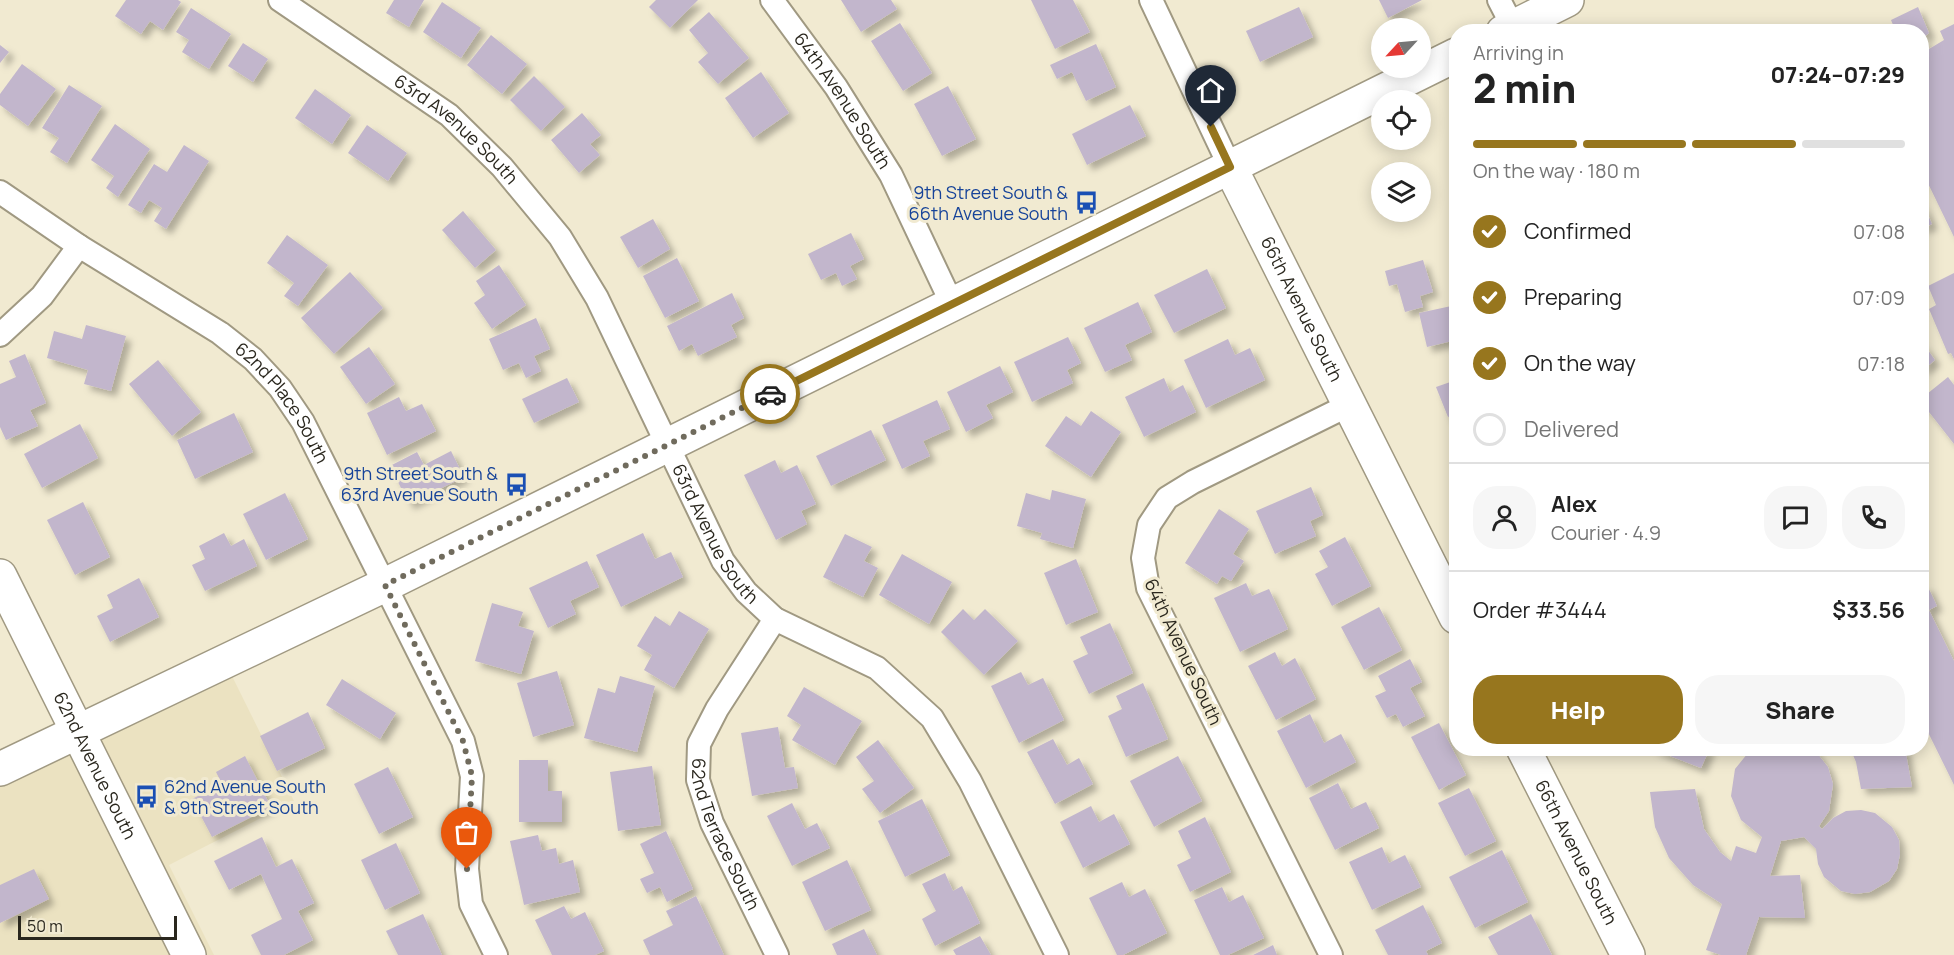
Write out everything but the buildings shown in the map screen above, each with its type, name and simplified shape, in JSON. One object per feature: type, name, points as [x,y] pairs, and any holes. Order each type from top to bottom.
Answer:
[{"type":"street","name":"63rd Avenue South","points":[[280,0],[448,114],[502,167],[560,237],[597,298],[669,444],[723,561],[746,592],[775,619],[877,668],[932,718],[970,781],[1057,955]]},
{"type":"street","name":"64th Avenue South","points":[[772,0],[837,87],[891,175],[952,304]]},
{"type":"street","name":"66th Avenue South","points":[[1152,0],[1230,167],[1449,603]]},
{"type":"street","points":[[1505,19],[1567,0]]},
{"type":"street","points":[[0,769],[76,730],[385,585],[1449,58]]},
{"type":"street","name":"62nd Place South","points":[[0,192],[79,246],[220,333],[253,359],[279,388],[303,422],[463,741],[472,776],[467,869],[471,904],[496,955]]},
{"type":"street","points":[[0,335],[42,296],[79,246]]},
{"type":"street","name":"64th Avenue South","points":[[1330,955],[1148,588],[1143,558],[1149,525],[1167,498],[1193,482],[1349,405]]},
{"type":"street","name":"62nd Avenue South","points":[[0,576],[189,955]]},
{"type":"street","name":"62nd Terrace South","points":[[775,619],[717,709],[699,744],[698,780],[712,823],[777,955]]},
{"type":"street","name":"66th Avenue South","points":[[1527,756],[1628,955]]},
{"type":"shaded area","points":[[229,670],[294,801],[169,865],[214,955],[203,955],[92,735]]},
{"type":"shaded area","points":[[70,746],[175,955],[0,955],[0,781]]},
{"type":"way so far","points":[[467,869],[472,776],[463,741],[385,585],[770,394]]},
{"type":"place","name":"9th Street South & 66th Avenue South","points":[[1086,203]]},
{"type":"place","name":"9th Street South & 63rd Avenue South","points":[[516,484]]},
{"type":"place","name":"62nd Avenue South & 9th Street South","points":[[146,797]]},
{"type":"route","points":[[770,394],[1230,167],[1211,127]]}]
